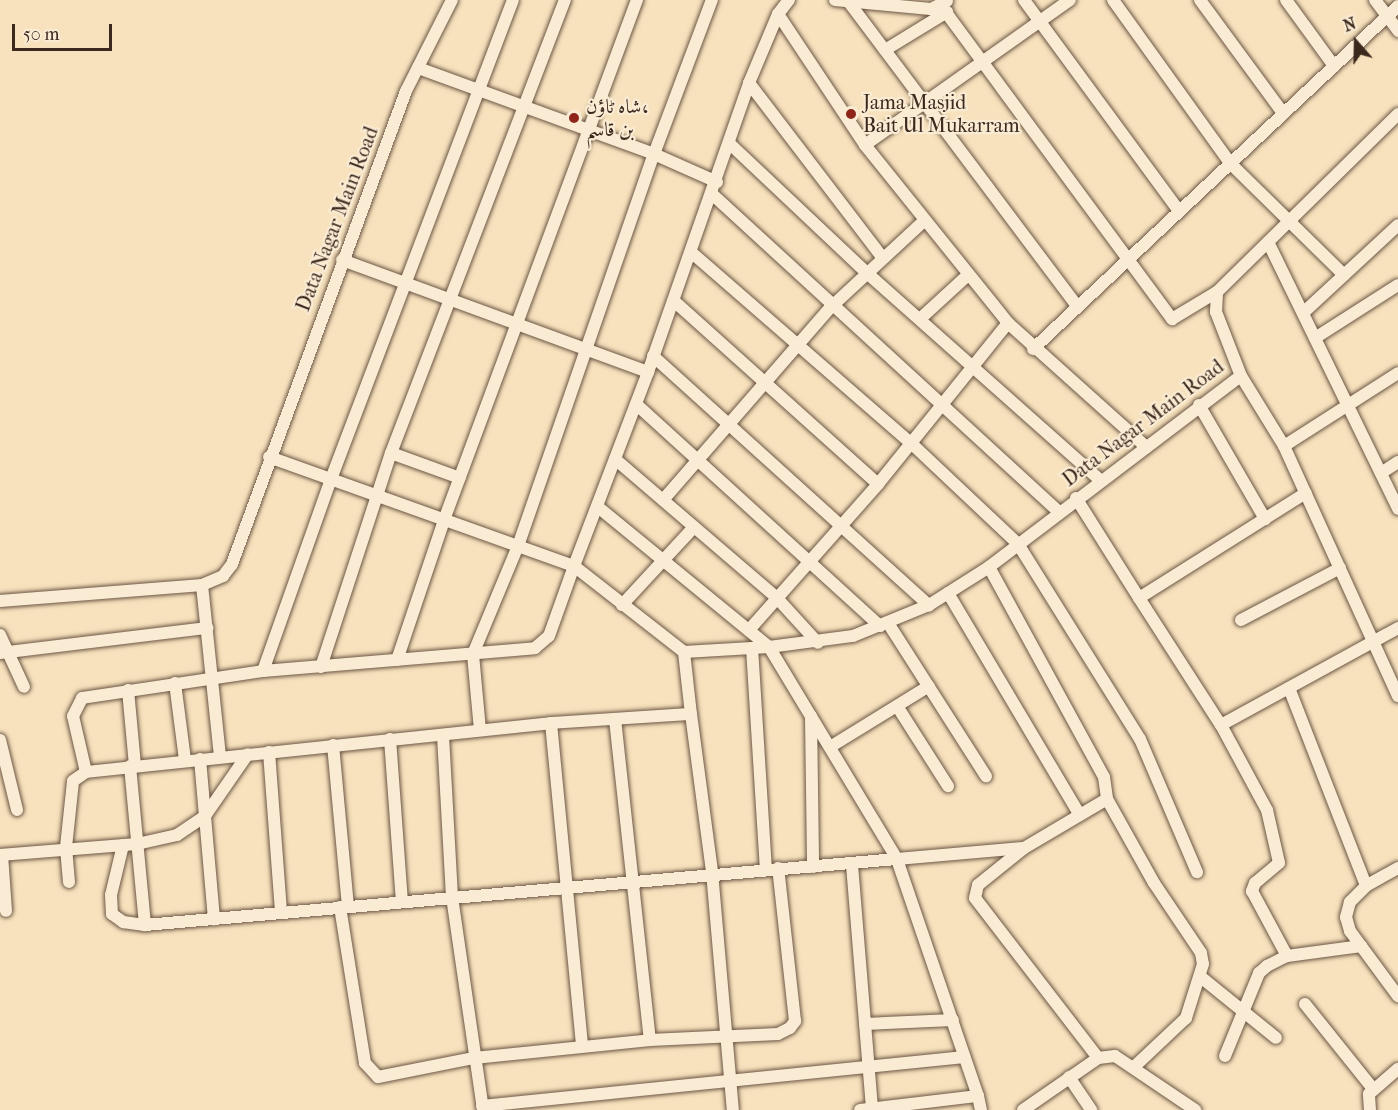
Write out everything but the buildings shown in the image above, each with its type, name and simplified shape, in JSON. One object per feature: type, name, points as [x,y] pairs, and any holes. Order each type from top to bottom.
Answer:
[{"type":"street","name":"Data Nagar Main Road","points":[[202,585],[223,576],[232,564],[342,260],[418,68],[452,0]]},
{"type":"street","points":[[263,671],[331,479],[513,0]]},
{"type":"street","points":[[321,667],[376,495],[448,298],[566,0]]},
{"type":"street","points":[[397,660],[444,520],[518,324],[587,129],[637,0]]},
{"type":"street","points":[[480,730],[473,654],[518,546],[585,348],[712,0]]},
{"type":"street","points":[[86,772],[74,709],[82,698],[92,695],[263,671],[525,650],[543,642],[648,372],[717,182],[749,83],[778,14],[789,0]]},
{"type":"street","points":[[1024,0],[1179,211]]},
{"type":"street","points":[[865,145],[1070,0]]},
{"type":"street","points":[[1113,0],[1230,163],[1344,275]]},
{"type":"street","points":[[1200,0],[1283,113]]},
{"type":"street","points":[[1286,0],[1334,66]]},
{"type":"street","points":[[1375,0],[1398,31]]},
{"type":"street","points":[[842,1],[946,6]]},
{"type":"street","points":[[842,1],[885,50],[1077,306]]},
{"type":"street","points":[[885,50],[946,6]]},
{"type":"street","points":[[946,6],[1172,319],[1217,292],[1398,114]]},
{"type":"street","points":[[1033,349],[1398,6]]},
{"type":"street","points":[[778,14],[865,145],[1008,323],[1033,349],[1146,447]]},
{"type":"street","points":[[418,68],[654,154],[717,182]]},
{"type":"street","points":[[749,83],[883,258]]},
{"type":"street","points":[[729,143],[867,273],[975,365],[1100,480]]},
{"type":"street","points":[[712,194],[831,307],[1059,512]]},
{"type":"street","points":[[663,500],[831,307],[924,221]]},
{"type":"street","points":[[1303,313],[1398,225]]},
{"type":"street","points":[[1268,242],[1398,508]]},
{"type":"street","points":[[691,252],[912,444],[1018,544],[1145,749],[1197,872]]},
{"type":"street","points":[[342,260],[648,372]]},
{"type":"street","points":[[921,318],[968,275]]},
{"type":"street","points":[[1315,338],[1398,285]]},
{"type":"street","name":"Data Nagar Main Road","points":[[684,652],[818,643],[884,624],[929,605],[988,567],[1199,405],[1241,376],[1216,312],[1217,292]]},
{"type":"street","points":[[674,301],[764,385],[878,484]]},
{"type":"street","points":[[748,630],[912,444],[1008,323]]},
{"type":"street","points":[[653,356],[842,524],[929,605]]},
{"type":"street","points":[[1284,446],[1398,373]]},
{"type":"street","points":[[1241,376],[1284,446],[1398,696]]},
{"type":"street","points":[[636,404],[808,560],[884,624],[929,686],[986,776]]},
{"type":"street","points":[[1199,405],[1264,519]]},
{"type":"street","points":[[392,453],[460,478]]},
{"type":"street","points":[[269,457],[574,566],[684,652],[712,872],[733,1110]]},
{"type":"street","points":[[615,459],[776,597],[818,643]]},
{"type":"street","points":[[1381,473],[1398,462]]},
{"type":"street","points":[[1139,598],[1306,494]]},
{"type":"street","points":[[1076,498],[1221,725],[1267,810],[1279,863],[1255,883],[1252,891],[1287,956]]},
{"type":"street","points":[[597,506],[770,647],[897,859],[953,1020],[981,1110]]},
{"type":"street","points":[[622,605],[694,527]]},
{"type":"street","points":[[988,567],[1104,777],[1107,799],[1154,883],[1201,953],[1202,978],[1176,1031],[1134,1067]]},
{"type":"street","points":[[1241,620],[1340,568]]},
{"type":"street","points":[[0,601],[202,585],[220,757]]},
{"type":"street","points":[[948,593],[1080,815]]},
{"type":"street","points":[[4,652],[207,628]]},
{"type":"street","points":[[1221,725],[1374,644],[1398,628]]},
{"type":"street","points":[[0,635],[4,652],[24,687]]},
{"type":"street","points":[[333,745],[344,907],[359,1039],[370,1072],[378,1077],[474,1058],[650,1040],[778,1034],[795,1021],[772,869],[752,648]]},
{"type":"street","points":[[175,682],[185,760]]},
{"type":"street","points":[[830,747],[929,686]]},
{"type":"street","points":[[1289,688],[1366,886]]},
{"type":"street","points":[[128,690],[137,844],[145,925]]},
{"type":"street","points":[[897,706],[948,786]]},
{"type":"street","points":[[69,882],[66,847],[73,782],[86,772],[551,723],[691,714]]},
{"type":"street","points":[[810,715],[813,867]]},
{"type":"street","points":[[615,719],[650,1040]]},
{"type":"street","points":[[551,723],[582,1047]]},
{"type":"street","points":[[443,736],[452,897],[482,1108],[869,1070],[965,1057]]},
{"type":"street","points":[[390,739],[402,901]]},
{"type":"street","points":[[0,740],[17,810]]},
{"type":"street","points":[[268,752],[281,913]]},
{"type":"street","points":[[6,911],[1,855],[66,847],[137,844],[177,835],[205,816],[248,754]]},
{"type":"street","points":[[200,759],[214,919]]},
{"type":"street","points":[[1098,1058],[975,898],[978,885],[1024,848],[1107,799]]},
{"type":"street","points":[[123,845],[111,895],[112,914],[123,922],[145,925],[633,882],[712,872],[852,865],[1024,848]]},
{"type":"street","points":[[852,865],[866,1024],[869,1070],[868,1110],[978,1096]]},
{"type":"street","points":[[1398,868],[1366,886],[1346,908],[1350,931],[1398,996]]},
{"type":"street","points":[[1225,1056],[1259,973],[1287,956],[1361,946]]},
{"type":"street","points":[[1202,978],[1276,1038]]},
{"type":"street","points":[[1305,1004],[1373,1089]]},
{"type":"street","points":[[866,1024],[953,1020]]},
{"type":"street","points":[[1023,1110],[1098,1058],[1115,1056],[1195,1110]]},
{"type":"street","points":[[1370,1110],[1367,1099],[1373,1089],[1398,1068]]},
{"type":"street","points":[[1069,1077],[1091,1110]]},
{"type":"place","name":"Jama Masjid Bait Ul Mukarram","points":[[851,114]]},
{"type":"place","name":"شاہ ٹاؤن، بن قاسم","points":[[574,118]]}]
